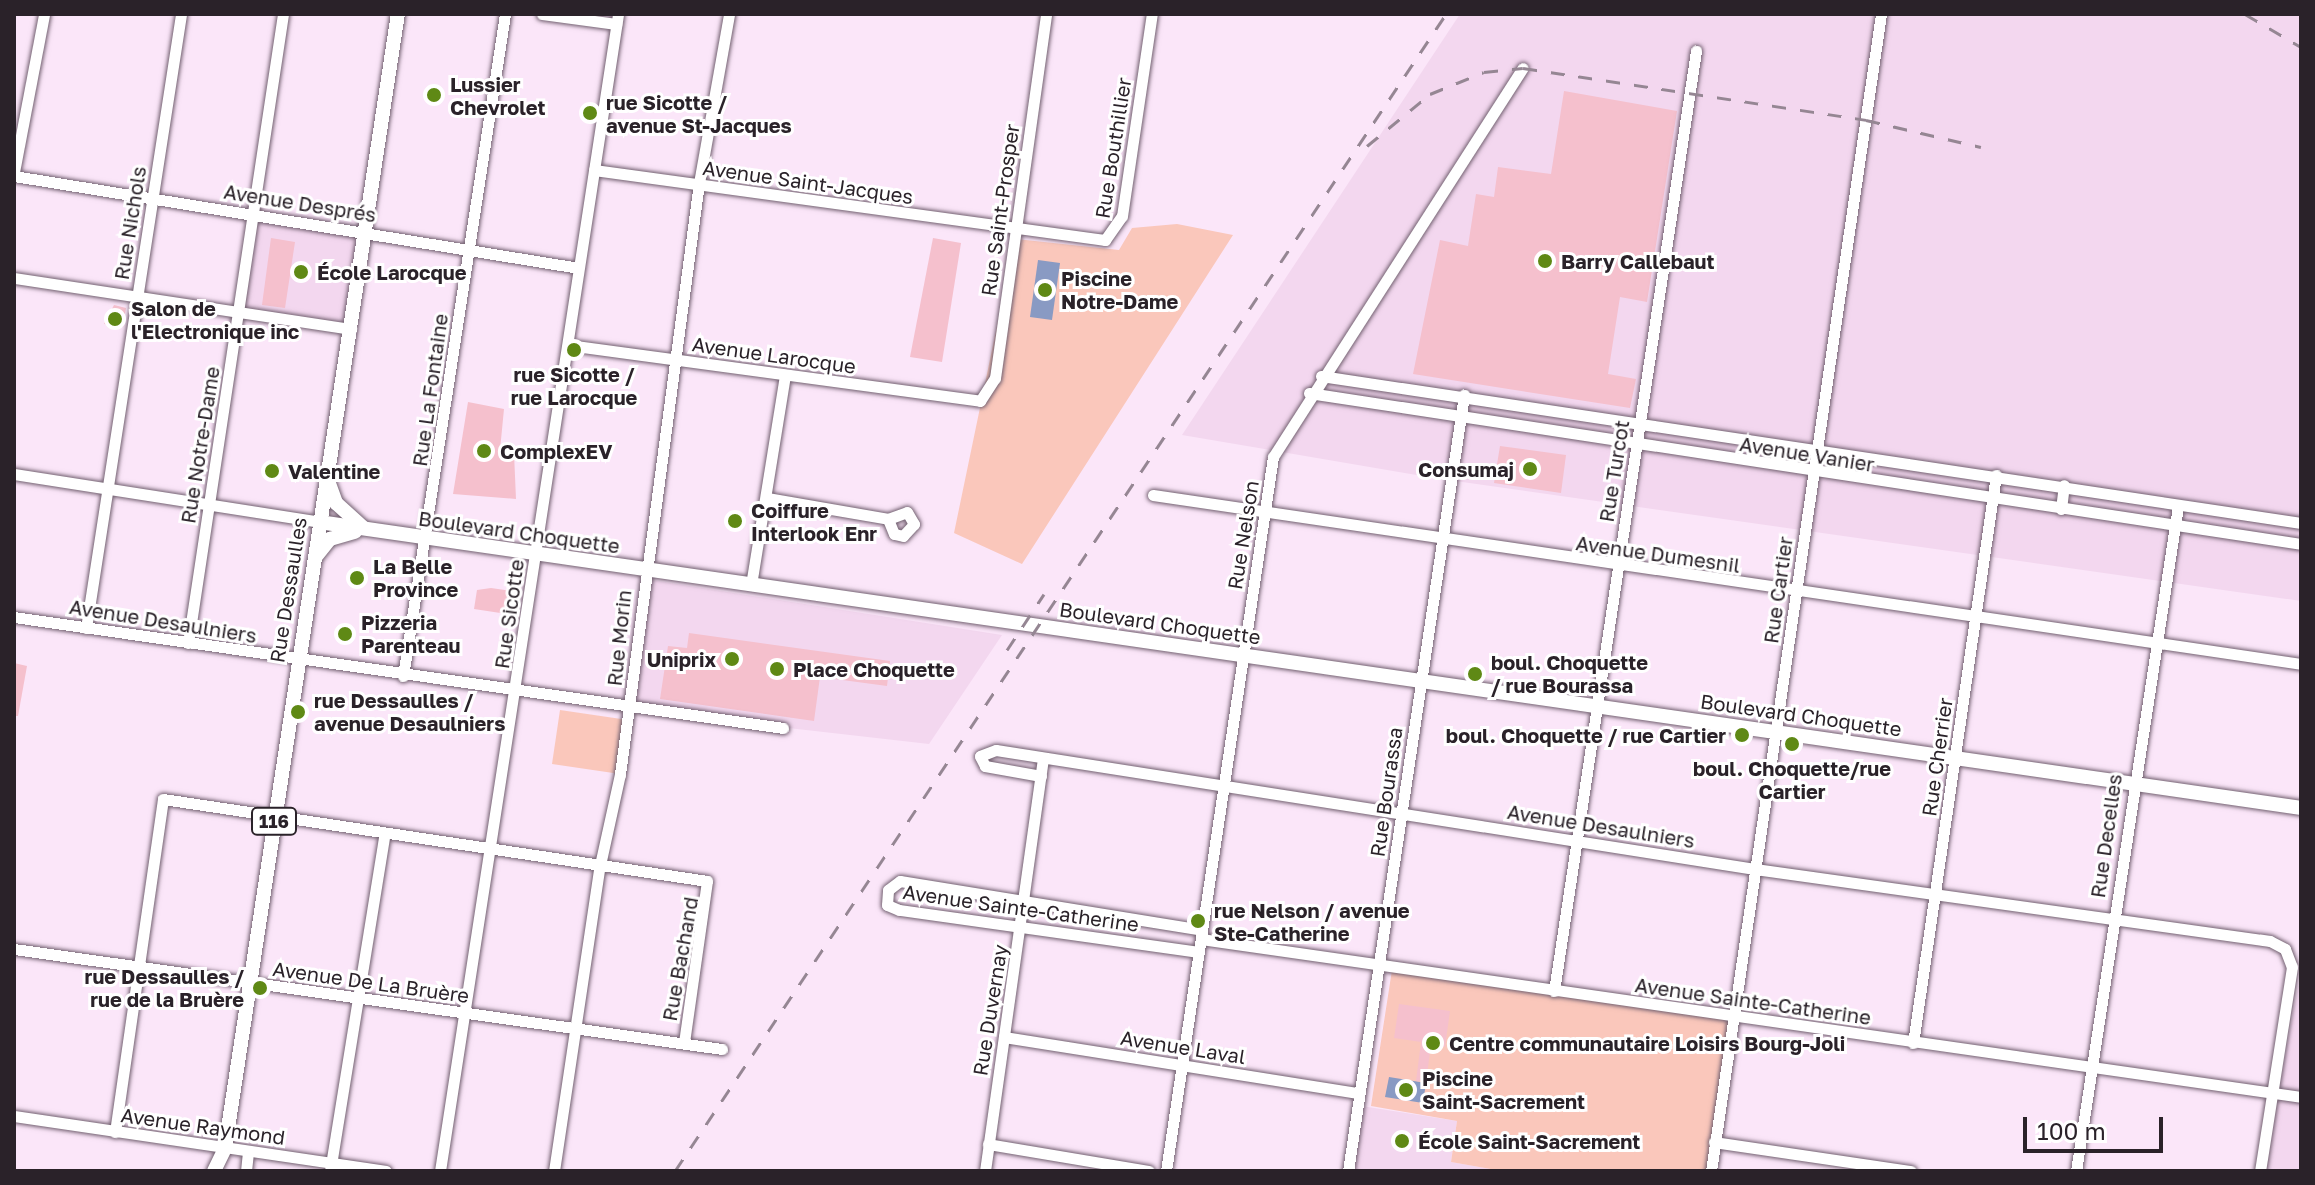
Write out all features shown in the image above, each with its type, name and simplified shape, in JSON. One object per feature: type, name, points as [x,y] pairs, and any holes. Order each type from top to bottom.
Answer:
[{"type":"main road","name":"Rue Dessaulles","points":[[214,1171],[225,1148],[398,14]]},
{"type":"main road","points":[[326,477],[336,503],[367,530]]},
{"type":"main road","name":"Boulevard Choquette","points":[[319,522],[535,558],[751,585],[2301,808]]},
{"type":"main road","points":[[312,565],[330,539],[367,530]]},
{"type":"street","points":[[14,174],[44,14]]},
{"type":"street","name":"Rue Nichols","points":[[86,628],[181,14]]},
{"type":"street","name":"Rue Notre-Dame","points":[[188,643],[283,14]]},
{"type":"street","name":"Rue La Fontaine","points":[[403,676],[428,539],[468,245],[505,14]]},
{"type":"street","points":[[542,14],[617,19]]},
{"type":"street","name":"Rue Morin","points":[[554,1171],[600,865],[629,710],[645,570],[699,183],[729,14]]},
{"type":"street","name":"Rue Saint-Prosper","points":[[975,403],[990,393],[995,378],[1046,14]]},
{"type":"street","name":"Rue Bouthillier","points":[[1016,231],[1105,240],[1117,232],[1152,14]]},
{"type":"street","name":"Rue Cartier","points":[[1711,1171],[1881,14]]},
{"type":"street","name":"Rue Sicotte","points":[[440,1171],[494,847],[617,19]]},
{"type":"street","name":"Rue Turcot","points":[[1554,991],[1696,51]]},
{"type":"street","name":"Rue Nelson","points":[[1166,1171],[1273,457],[1309,393],[1523,68]]},
{"type":"street","name":"Avenue Saint-Jacques","points":[[594,170],[1016,231]]},
{"type":"street","name":"Avenue Després","points":[[14,174],[364,232],[468,245],[579,268]]},
{"type":"street","points":[[14,278],[351,329]]},
{"type":"street","name":"Avenue Larocque","points":[[568,345],[975,403]]},
{"type":"street","points":[[751,585],[785,375]]},
{"type":"street","name":"Avenue Vanier","points":[[1321,376],[1464,395],[2301,523]]},
{"type":"street","points":[[1408,411],[1412,388]]},
{"type":"street","name":"Avenue Vanier","points":[[1309,393],[1813,473],[2301,544]]},
{"type":"street","name":"Rue Bourassa","points":[[1348,1171],[1357,1093],[1379,967],[1464,395]]},
{"type":"street","name":"Boulevard Choquette","points":[[14,474],[319,522]]},
{"type":"street","name":"Rue Cherrier","points":[[1913,1043],[1996,475]]},
{"type":"street","points":[[2061,509],[2064,485]]},
{"type":"street","name":"Avenue Dumesnil","points":[[1153,495],[1441,537],[1618,568],[2301,664]]},
{"type":"street","points":[[767,498],[888,519]]},
{"type":"street","name":"Rue Decelles","points":[[2076,1171],[2131,783],[2178,506]]},
{"type":"street","points":[[2250,536],[2255,517]]},
{"type":"street","name":"Avenue Desaulniers","points":[[14,617],[629,710],[783,728]]},
{"type":"street","name":"Avenue Desaulniers","points":[[1041,776],[985,766],[980,756],[996,750],[1223,789],[1579,840],[1755,869],[2270,941],[2285,949],[2292,967],[2272,1093]]},
{"type":"street","name":"Rue Duvernay","points":[[985,1171],[1043,760]]},
{"type":"street","points":[[115,1132],[163,799],[600,865]]},
{"type":"street","points":[[330,1167],[385,833]]},
{"type":"street","name":"Rue Bachand","points":[[600,865],[707,881],[684,1043]]},
{"type":"street","name":"Avenue Sainte-Catherine","points":[[1199,952],[887,905],[888,890],[900,881],[1023,900],[1379,967],[2301,1097]]},
{"type":"street","name":"Avenue De La Bruère","points":[[14,949],[250,983],[359,995],[468,1014],[722,1049]]},
{"type":"street","name":"Avenue Laval","points":[[1004,1037],[1357,1093]]},
{"type":"street","points":[[2260,1171],[2272,1093]]},
{"type":"street","name":"Avenue Raymond","points":[[14,1116],[330,1167],[386,1171]]},
{"type":"street","points":[[1714,1142],[1911,1171]]},
{"type":"street","points":[[988,1144],[1149,1171]]},
{"type":"street","points":[[246,1171],[248,1152]]},
{"type":"shaded area","points":[[1460,14],[2301,14],[2301,601],[1434,478],[1182,435]]},
{"type":"shaded area","name":"École Larocque","points":[[253,213],[364,232],[351,329],[238,312]]},
{"type":"shaded area","points":[[1177,224],[1233,235],[1022,564],[954,533],[1015,239],[1119,250],[1132,228]]},
{"type":"shaded area","name":"Place Choquette","points":[[645,579],[1002,635],[929,744],[629,710]]},
{"type":"shaded area","points":[[560,710],[628,720],[620,774],[552,764]]},
{"type":"shaded area","points":[[1392,970],[1732,1016],[1711,1171],[1502,1171],[1451,1162],[1457,1121],[1371,1106]]},
{"type":"shaded area","points":[[2301,971],[2301,1171],[2264,1171]]},
{"type":"shaded area","name":"École Saint-Sacrement","points":[[1355,1105],[1457,1121],[1451,1162],[1502,1171],[1347,1171]]},
{"type":"water","name":"Piscine Notre-Dame","points":[[1038,260],[1060,263],[1052,320],[1030,317]]},
{"type":"water","name":"Piscine Saint-Sacrement","points":[[1389,1077],[1426,1083],[1423,1103],[1385,1097]]},
{"type":"building","name":"Barry Callebaut","points":[[1564,91],[1677,111],[1647,302],[1620,297],[1608,374],[1636,379],[1630,408],[1413,374],[1440,240],[1468,246],[1476,194],[1494,197],[1498,167],[1551,174]]},
{"type":"building","name":"École Larocque","points":[[271,238],[295,242],[285,308],[262,305]]},
{"type":"building","points":[[933,238],[961,243],[942,362],[910,357]]},
{"type":"building","name":"Salon de l'Electronique inc","points":[[114,305],[126,308],[123,327],[104,324]]},
{"type":"building","name":"ComplexEV","points":[[468,402],[504,409],[500,450],[514,453],[516,499],[453,494]]},
{"type":"building","name":"Consumaj","points":[[1500,446],[1566,455],[1561,493],[1494,483]]},
{"type":"building","points":[[491,588],[511,591],[507,614],[474,609],[477,590]]},
{"type":"building","name":"Place Choquette","points":[[689,633],[890,661],[887,686],[820,677],[814,721],[660,699],[668,646],[687,648]]},
{"type":"building","points":[[14,663],[27,666],[18,716],[14,716]]},
{"type":"building","name":"Centre communautaire Loisirs Bourg-Joli","points":[[1399,1004],[1450,1011],[1445,1047],[1431,1045],[1426,1082],[1416,1081],[1421,1042],[1394,1038]]},
{"type":"railway","points":[[675,1171],[1446,14]]},
{"type":"railway","points":[[2245,14],[2301,47]]},
{"type":"railway","points":[[1367,146],[1430,94],[1484,72],[1523,68],[1866,120],[1981,147]]},
{"type":"railway","points":[[1007,650],[1044,594]]},
{"type":"place","name":"Lussier Chevrolet","points":[[434,95]]},
{"type":"place","name":"rue Sicotte / avenue St-Jacques","points":[[590,113]]},
{"type":"place","name":"Barry Callebaut","points":[[1545,261]]},
{"type":"place","name":"École Larocque","points":[[301,272]]},
{"type":"place","name":"Piscine Notre-Dame","points":[[1045,290]]},
{"type":"place","name":"Salon de l'Electronique inc","points":[[115,319]]},
{"type":"place","name":"rue Sicotte / rue Larocque","points":[[574,350]]},
{"type":"place","name":"ComplexEV","points":[[484,451]]},
{"type":"place","name":"Consumaj","points":[[1530,469]]},
{"type":"place","name":"Valentine","points":[[272,471]]},
{"type":"place","name":"Coiffure Interlook Enr","points":[[735,521]]},
{"type":"place","name":"La Belle Province","points":[[357,578]]},
{"type":"place","name":"Pizzeria Parenteau","points":[[345,634]]},
{"type":"place","name":"Uniprix","points":[[732,659]]},
{"type":"place","name":"Place Choquette","points":[[777,669]]},
{"type":"place","name":"boul. Choquette / rue Bourassa","points":[[1475,674]]},
{"type":"place","name":"rue Dessaulles / avenue Desaulniers","points":[[298,712]]},
{"type":"place","name":"boul. Choquette / rue Cartier","points":[[1742,735]]},
{"type":"place","name":"boul. Choquette/rue Cartier","points":[[1792,744]]},
{"type":"place","name":"rue Nelson / avenue Ste-Catherine","points":[[1198,921]]},
{"type":"place","name":"rue Dessaulles / rue de la Bruère","points":[[260,988]]},
{"type":"place","name":"Centre communautaire Loisirs Bourg-Joli","points":[[1433,1043]]},
{"type":"place","name":"Piscine Saint-Sacrement","points":[[1406,1090]]},
{"type":"place","name":"École Saint-Sacrement","points":[[1402,1141]]}]
